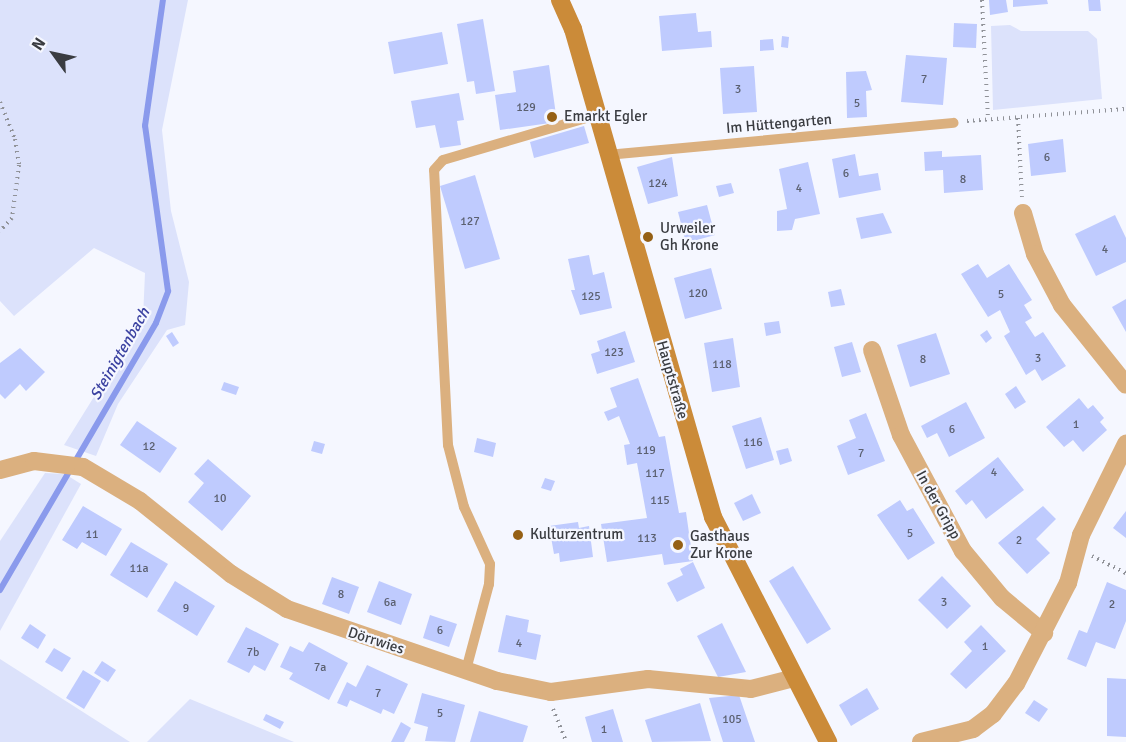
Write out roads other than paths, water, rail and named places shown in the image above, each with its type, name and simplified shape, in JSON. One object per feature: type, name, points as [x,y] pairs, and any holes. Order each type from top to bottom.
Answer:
[{"type":"main road","name":"Hauptstraße","points":[[560,0],[608,155],[713,517],[828,742]]},
{"type":"street","points":[[1023,213],[1035,254],[1062,305],[1126,385]]},
{"type":"street","name":"In der Gripp","points":[[872,350],[901,435],[963,551],[1002,598],[1044,633]]},
{"type":"street","points":[[921,742],[973,729],[993,714],[1044,633],[1068,583],[1077,549],[1106,478],[1126,444]]},
{"type":"street","name":"Dörrwies","points":[[0,470],[34,461],[74,465],[140,501],[231,574],[287,609],[466,670],[551,692],[648,680],[751,689],[794,678]]},
{"type":"lane","points":[[466,670],[489,584],[490,564],[460,498],[448,446],[434,170],[443,160],[596,115]]},
{"type":"lane","name":"Im Hüttengarten","points":[[608,155],[954,123]]},
{"type":"waterway","name":"Steinigtenbach","points":[[0,590],[156,323],[168,291],[145,126],[163,0]]},
{"type":"place","name":"Emarkt Egler","points":[[552,117]]},
{"type":"place","name":"Urweiler Gh Krone","points":[[648,237]]},
{"type":"place","name":"Kulturzentrum","points":[[518,535]]},
{"type":"place","name":"Gasthaus Zur Krone","points":[[678,545]]}]
